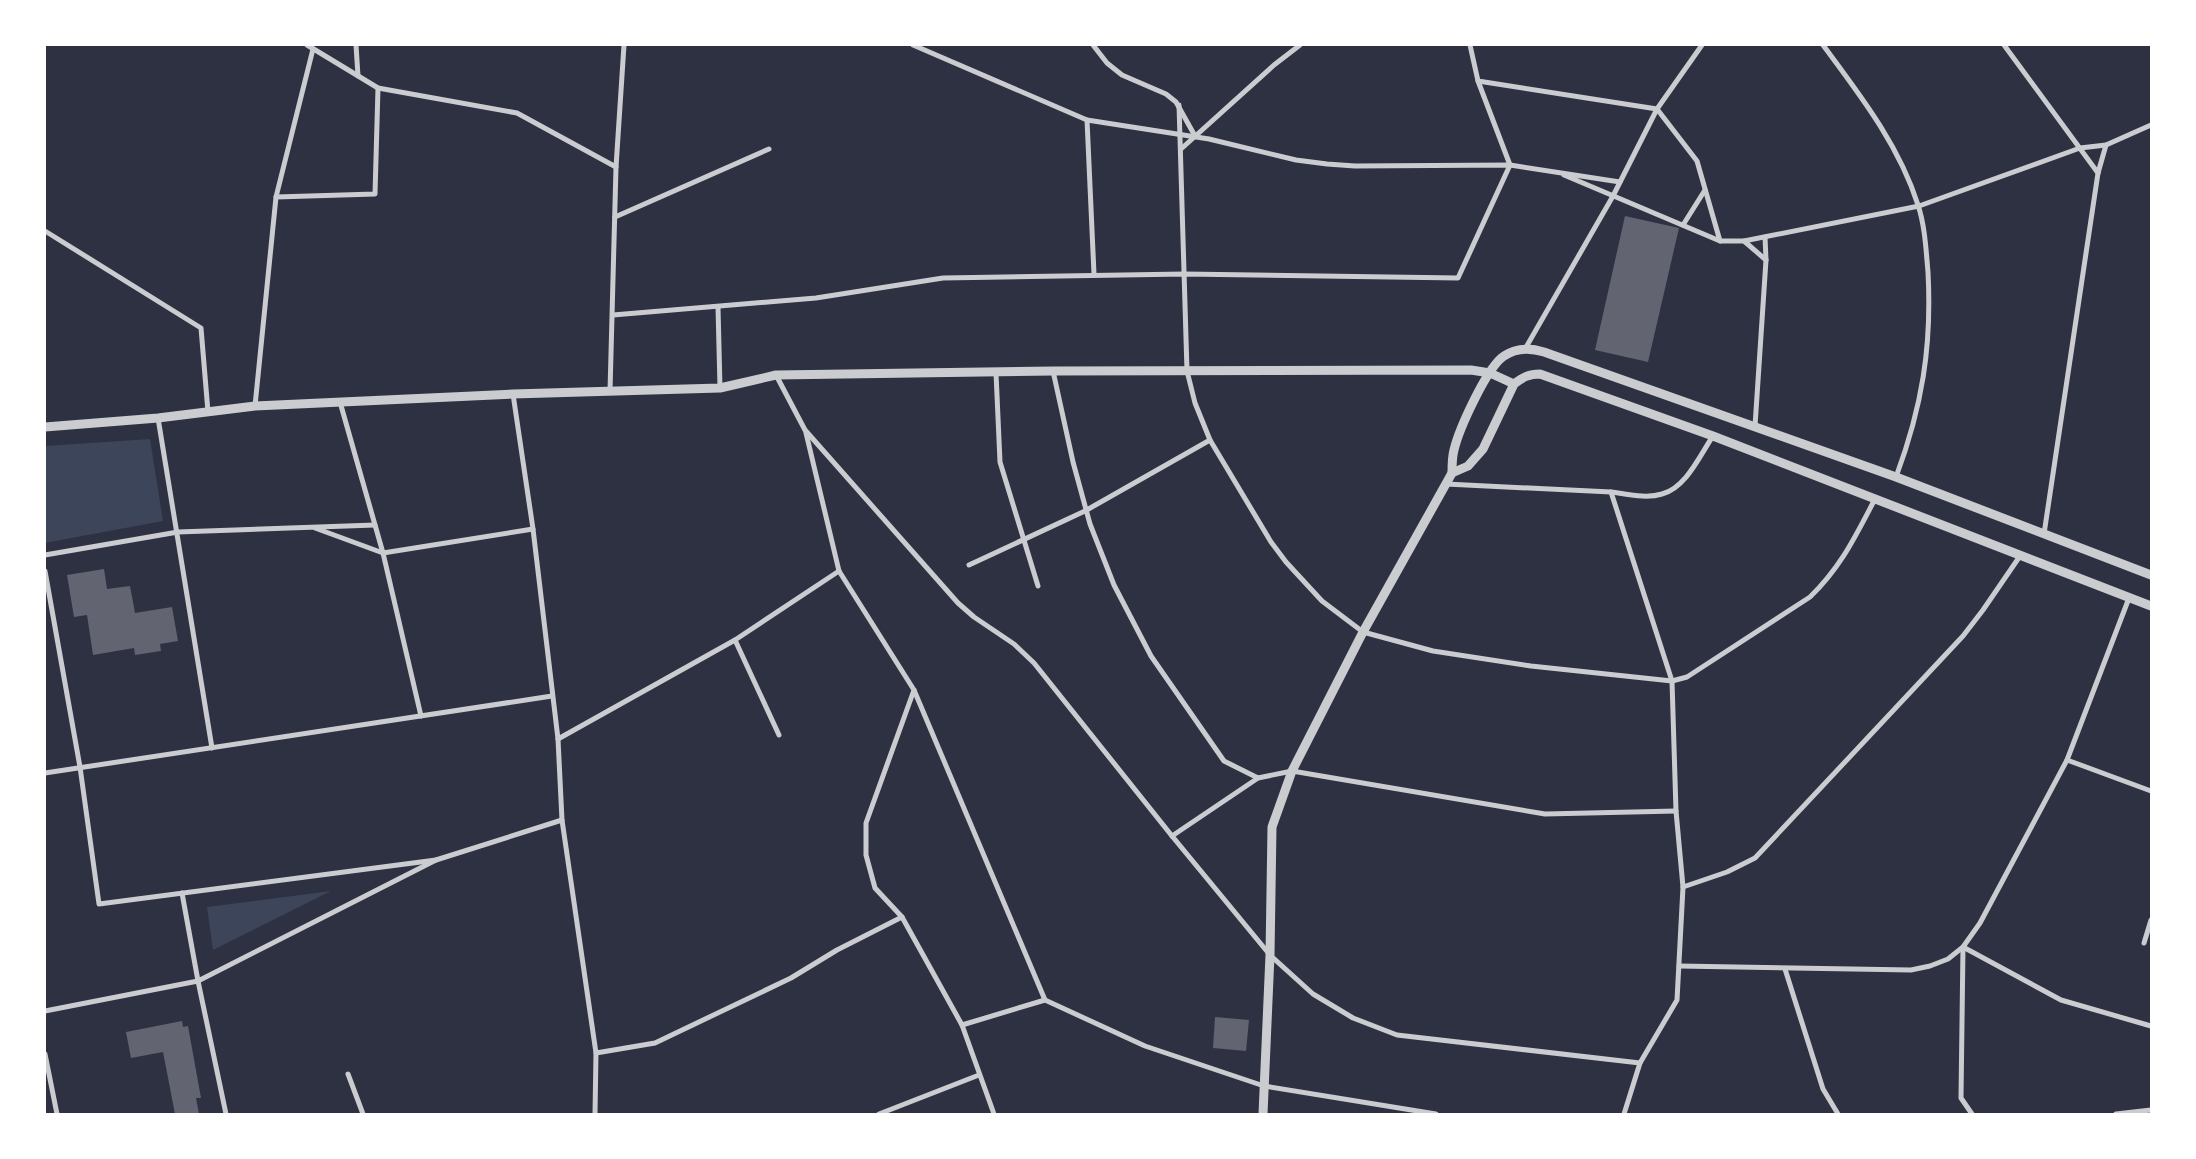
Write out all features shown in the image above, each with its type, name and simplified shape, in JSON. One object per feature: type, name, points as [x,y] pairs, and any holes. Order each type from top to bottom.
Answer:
[{"type":"street","points":[[307,45],[378,88],[517,113],[616,167]]},
{"type":"street","points":[[356,45],[358,76]]},
{"type":"street","points":[[610,391],[616,167],[624,45]]},
{"type":"street","points":[[913,45],[920,46],[1087,120],[1195,136],[1296,160],[1327,164],[1355,166],[1510,165],[1620,182]]},
{"type":"street","points":[[1181,149],[1274,65],[1300,45]]},
{"type":"street","points":[[613,315],[816,298],[943,278],[1184,274],[1458,278],[1510,165],[1478,80],[1470,45]]},
{"type":"street","points":[[1525,349],[1613,196],[1657,109],[1702,45]]},
{"type":"street","points":[[1823,45],[1878,122],[1894,152],[1919,206],[1927,252],[1929,289],[1927,357],[1918,408],[1911,435],[1896,477]]},
{"type":"street","points":[[2004,45],[2098,173]]},
{"type":"street","points":[[1092,46],[1107,63],[1122,75],[1166,94],[1179,105],[1195,136]]},
{"type":"street","points":[[255,406],[276,198],[313,49]]},
{"type":"street","points":[[1478,80],[1657,109],[1697,161],[1720,241]]},
{"type":"street","points":[[276,198],[376,194],[378,88]]},
{"type":"street","points":[[1179,105],[1187,371],[1195,403],[1210,440],[1271,542],[1286,562],[1322,602],[1363,632],[1433,651],[1590,674],[1672,681],[1687,677],[1810,598],[1846,555],[1875,498]]},
{"type":"street","points":[[1087,120],[1094,274]]},
{"type":"street","points":[[1556,172],[1720,241],[1744,241],[1919,206],[2080,148],[2106,145],[2151,125]]},
{"type":"street","points":[[2044,534],[2098,173],[2106,145]]},
{"type":"street","points":[[615,217],[770,149]]},
{"type":"street","points":[[1683,225],[1705,190]]},
{"type":"street","points":[[45,231],[201,328],[208,412]]},
{"type":"street","points":[[1755,426],[1766,260],[1765,237]]},
{"type":"street","points":[[1744,241],[1766,260]]},
{"type":"street","points":[[718,307],[720,388]]},
{"type":"street","points":[[1262,1114],[1270,955],[1272,827],[1292,771],[1363,632],[1452,473],[1453,451],[1470,409],[1490,373],[1504,356],[1525,349],[1554,356],[1896,477],[2151,575]]},
{"type":"street","points":[[1053,370],[1086,510],[1114,585],[1151,656],[1224,761],[1258,778]]},
{"type":"street","points":[[45,427],[158,418],[255,406],[513,394],[720,388],[776,375],[996,373],[1053,370],[1471,370],[1490,373],[1514,384]]},
{"type":"street","points":[[996,373],[1000,462],[1022,540],[1038,586]]},
{"type":"street","points":[[1452,473],[1468,466],[1482,449],[1514,384],[1530,374],[1549,376],[1713,436],[2151,606]]},
{"type":"street","points":[[776,375],[805,430],[964,610],[1014,644],[1034,663],[1270,955],[1313,994],[1353,1018],[1397,1035],[1640,1063]]},
{"type":"street","points":[[513,394],[558,739],[562,820],[596,1053],[595,1114]]},
{"type":"street","points":[[340,402],[383,553],[421,716]]},
{"type":"street","points":[[158,418],[212,748]]},
{"type":"street","points":[[805,430],[839,570],[914,690],[1045,1000]]},
{"type":"street","points":[[1446,484],[1611,492],[1637,496],[1657,495],[1675,488],[1685,478],[1713,436]]},
{"type":"street","points":[[969,564],[1086,510],[1210,440]]},
{"type":"street","points":[[1611,492],[1672,681],[1676,811],[1683,887],[1677,1000],[1640,1063],[1624,1114]]},
{"type":"street","points":[[45,555],[178,532],[375,525]]},
{"type":"street","points":[[312,527],[383,553],[532,529]]},
{"type":"street","points":[[1683,887],[1727,872],[1755,858],[1963,636],[2020,556]]},
{"type":"street","points":[[558,739],[735,640],[839,570]]},
{"type":"street","points":[[45,571],[80,767],[100,904],[436,860]]},
{"type":"street","points":[[1679,966],[1910,970],[1940,963],[1962,947],[1980,923],[2066,760],[2129,598]]},
{"type":"street","points":[[735,640],[779,735]]},
{"type":"street","points":[[914,690],[866,823],[866,855],[875,888],[902,917],[962,1025],[994,1114]]},
{"type":"street","points":[[45,773],[552,696]]},
{"type":"street","points":[[2066,760],[2151,791]]},
{"type":"street","points":[[1172,836],[1258,778],[1292,771],[1545,814],[1676,811]]},
{"type":"street","points":[[45,1011],[198,981],[436,860],[562,820]]},
{"type":"street","points":[[182,893],[226,1114]]},
{"type":"street","points":[[596,1053],[655,1044],[791,978],[837,950],[902,917]]},
{"type":"street","points":[[2144,943],[2151,920]]},
{"type":"street","points":[[1962,947],[2061,1000],[2151,1026]]},
{"type":"street","points":[[1962,947],[1960,1098],[1972,1114]]},
{"type":"street","points":[[1785,968],[1823,1089],[1838,1114]]},
{"type":"street","points":[[962,1025],[1045,1000],[1145,1046],[1264,1086],[1436,1114]]},
{"type":"street","points":[[45,1054],[56,1114]]},
{"type":"street","points":[[348,1074],[363,1114]]},
{"type":"street","points":[[879,1114],[979,1075]]},
{"type":"street","points":[[2116,1114],[2151,1110]]},
{"type":"shaded area","points":[[150,439],[163,521],[45,543],[45,446]]},
{"type":"shaded area","points":[[331,891],[213,950],[207,907]]},
{"type":"building","points":[[1625,216],[1679,228],[1648,362],[1595,350]]},
{"type":"building","points":[[104,569],[107,589],[130,586],[135,613],[172,607],[178,641],[160,644],[161,651],[135,655],[134,648],[93,655],[87,615],[74,617],[67,575]]},
{"type":"building","points":[[1215,1017],[1249,1020],[1246,1051],[1213,1048]]},
{"type":"building","points":[[182,1021],[183,1027],[188,1026],[201,1098],[196,1098],[199,1114],[175,1114],[163,1052],[131,1058],[126,1032]]}]
